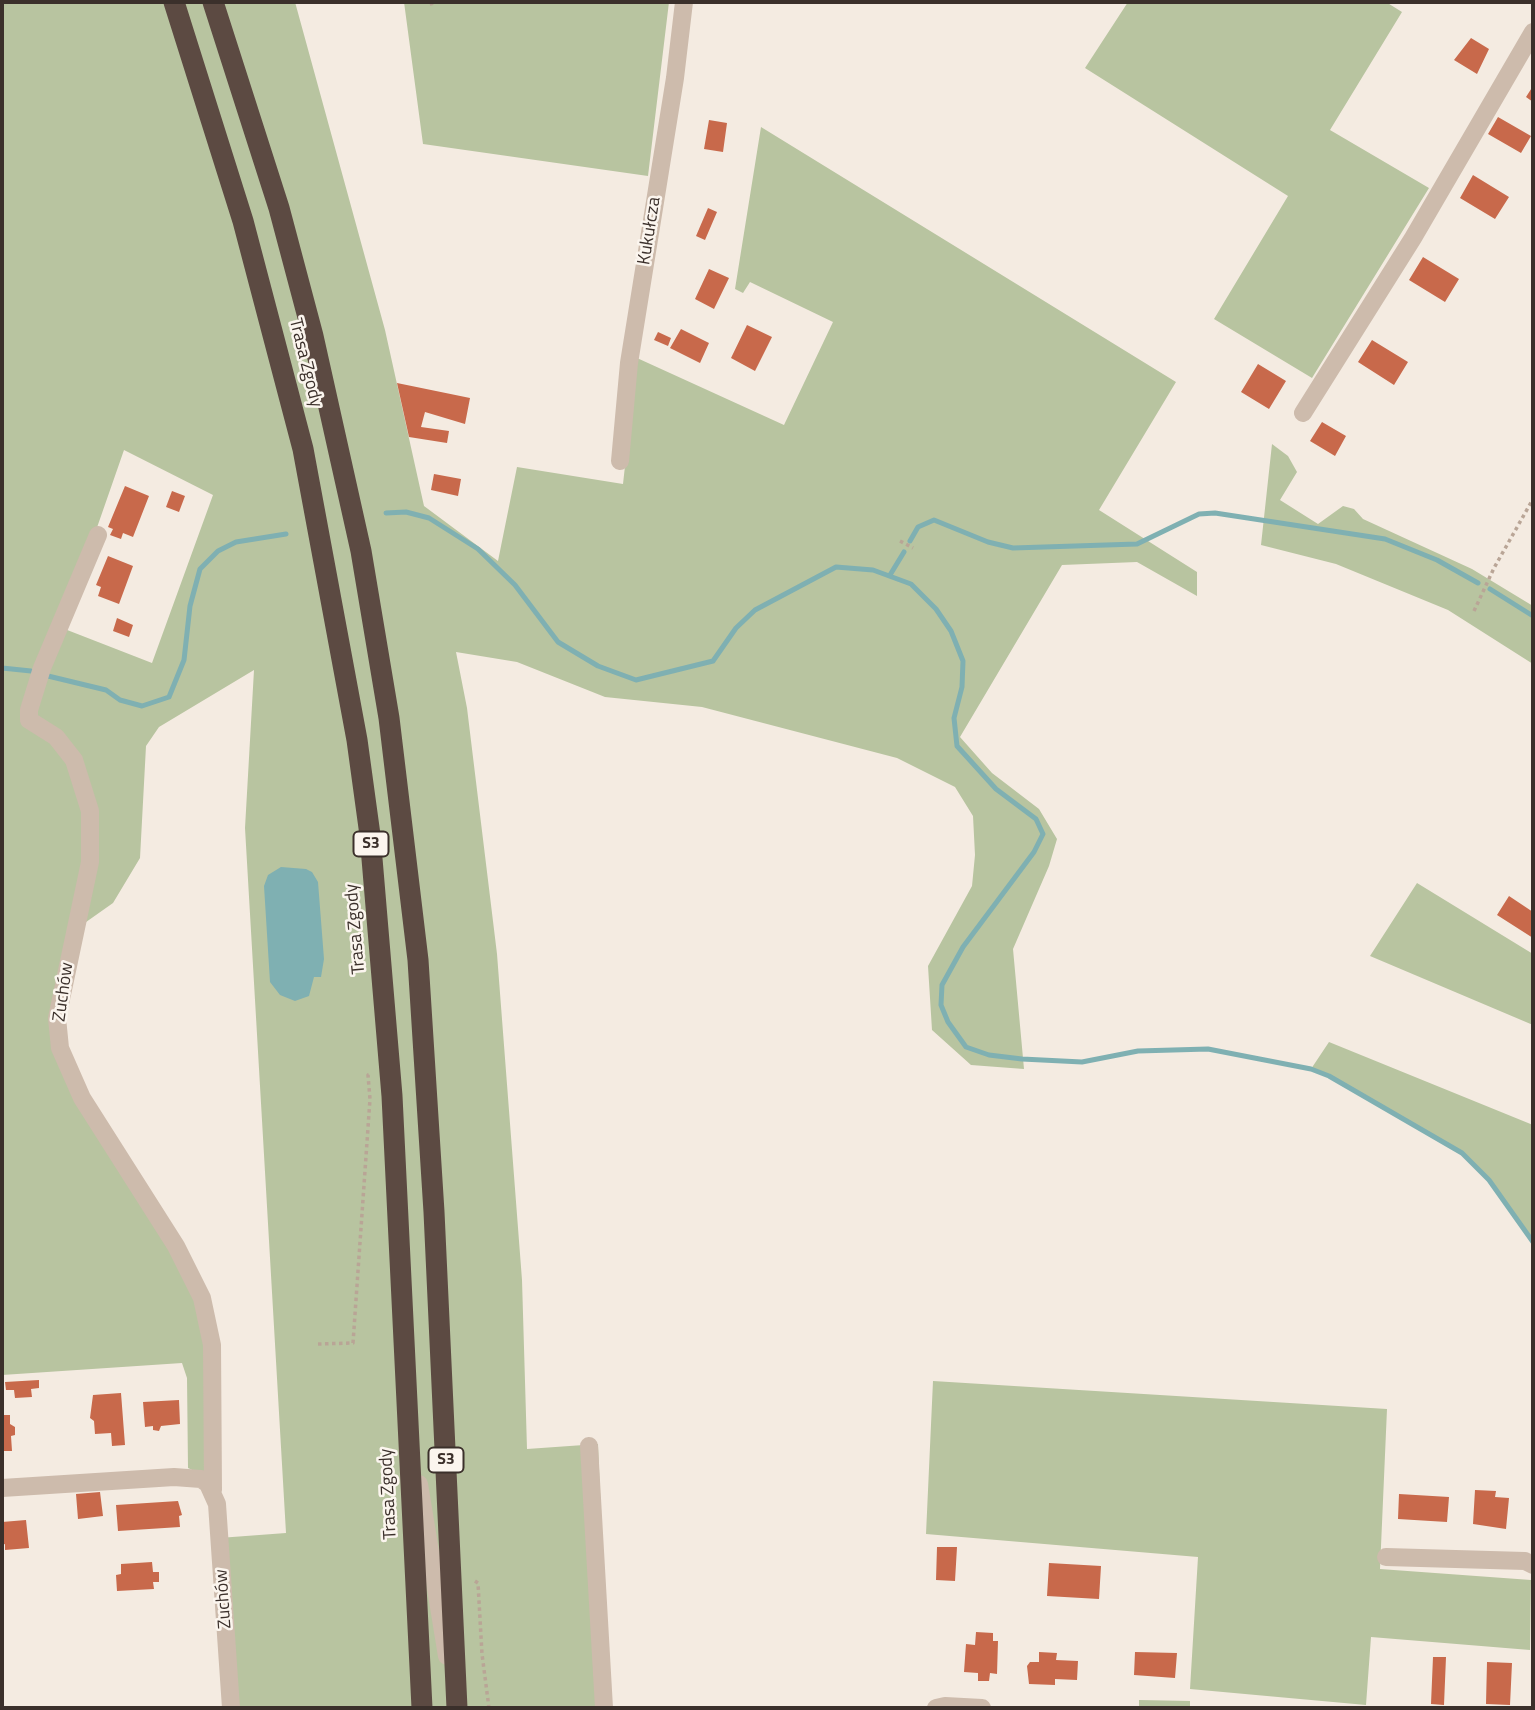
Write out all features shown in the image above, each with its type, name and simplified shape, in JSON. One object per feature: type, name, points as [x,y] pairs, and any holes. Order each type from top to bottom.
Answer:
[{"type":"highway","name":"Trasa Zgody","points":[[174,2],[217,132],[303,449],[351,699],[370,835],[384,979],[423,1708]]},
{"type":"highway","name":"Trasa Zgody","points":[[214,2],[275,195],[313,336],[361,551],[404,833],[418,960],[444,1410],[456,1708]]},
{"type":"street","name":"Kukułcza","points":[[620,461],[629,363],[675,78],[684,2]]},
{"type":"street","points":[[1303,413],[1413,238],[1533,32]]},
{"type":"street","name":"Zuchów","points":[[98,535],[42,668],[29,710],[29,720],[56,737],[74,760],[90,811],[90,862],[57,1018],[60,1048],[82,1098],[176,1246],[202,1298],[212,1345],[213,1490],[217,1504],[231,1708]]},
{"type":"street","points":[[407,1410],[456,1708]]},
{"type":"street","points":[[423,1708],[444,1410]]},
{"type":"street","points":[[589,1446],[604,1708]]},
{"type":"street","points":[[2,1488],[188,1476],[201,1479],[213,1490]]},
{"type":"street","points":[[1386,1557],[1525,1561],[1533,1565]]},
{"type":"street","points":[[936,1708],[982,1708]]},
{"type":"path","points":[[1474,611],[1494,568],[1533,499]]},
{"type":"path","points":[[900,541],[913,548]]},
{"type":"path","points":[[318,1344],[353,1343],[370,1099],[368,1074],[371,1074]]},
{"type":"path","points":[[475,1581],[478,1583],[482,1654],[489,1708]]},
{"type":"green space","points":[[2,2],[295,2],[385,330],[424,506],[498,561],[517,467],[623,484],[637,358],[784,425],[833,322],[750,282],[743,293],[735,289],[761,127],[1176,382],[1099,510],[1197,572],[1197,596],[1137,562],[1062,565],[960,737],[992,773],[1039,809],[1057,839],[1049,866],[1013,949],[1024,1069],[971,1065],[932,1030],[928,966],[972,886],[975,855],[973,816],[955,787],[897,758],[702,707],[605,697],[517,662],[456,652],[467,708],[497,954],[522,1280],[527,1449],[598,1444],[609,1708],[235,1708],[219,1538],[286,1533],[245,828],[254,670],[159,727],[146,746],[140,858],[113,903],[79,927],[53,1037],[205,1307],[211,1479],[188,1468],[187,1378],[182,1363],[2,1375]],"holes":[[[124,450],[213,495],[152,663],[62,628]]]},
{"type":"green space","points":[[404,2],[669,2],[648,176],[423,144]]},
{"type":"green space","points":[[1128,2],[1386,2],[1402,12],[1330,130],[1429,188],[1312,378],[1214,319],[1288,196],[1085,68]]},
{"type":"green space","points":[[1272,444],[1288,456],[1297,472],[1280,500],[1318,524],[1343,506],[1354,509],[1363,519],[1472,569],[1533,606],[1533,664],[1448,610],[1336,564],[1261,545]]},
{"type":"green space","points":[[1417,883],[1533,954],[1533,1025],[1370,956]]},
{"type":"green space","points":[[1329,1042],[1533,1125],[1533,1242],[1489,1180],[1462,1153],[1329,1076],[1311,1069]]},
{"type":"green space","points":[[933,1381],[1387,1409],[1380,1569],[1531,1580],[1530,1650],[1371,1637],[1366,1705],[1190,1689],[1198,1557],[926,1534]]},
{"type":"green space","points":[[1139,1700],[1190,1701],[1190,1708],[1139,1708]]},
{"type":"water","points":[[281,867],[306,869],[312,872],[318,882],[324,959],[321,977],[314,977],[309,996],[295,1001],[280,995],[270,982],[264,886],[268,875]]},
{"type":"building","points":[[1471,38],[1489,49],[1477,74],[1454,60]]},
{"type":"building","points":[[1533,86],[1533,102],[1526,97]]},
{"type":"building","points":[[1498,117],[1531,136],[1521,153],[1488,134]]},
{"type":"building","points":[[709,120],[727,123],[723,152],[704,149]]},
{"type":"building","points":[[1473,175],[1509,197],[1495,219],[1460,198]]},
{"type":"building","points":[[708,208],[717,212],[705,240],[696,236]]},
{"type":"building","points":[[1423,257],[1459,279],[1445,302],[1409,280]]},
{"type":"building","points":[[709,269],[729,278],[714,309],[695,299]]},
{"type":"building","points":[[747,325],[772,337],[755,371],[731,358]]},
{"type":"building","points":[[681,329],[709,343],[700,363],[670,348]]},
{"type":"building","points":[[658,332],[671,338],[668,346],[654,340]]},
{"type":"building","points":[[1372,340],[1408,362],[1394,385],[1358,362]]},
{"type":"building","points":[[1258,364],[1286,381],[1269,409],[1241,392]]},
{"type":"building","points":[[397,383],[470,398],[465,424],[425,412],[421,427],[449,431],[447,443],[409,437]]},
{"type":"building","points":[[1322,422],[1346,436],[1335,456],[1310,441]]},
{"type":"building","points":[[434,474],[461,479],[458,496],[431,490]]},
{"type":"building","points":[[125,486],[149,496],[133,537],[123,533],[121,539],[110,535],[113,529],[108,527]]},
{"type":"building","points":[[172,491],[185,496],[179,512],[166,507]]},
{"type":"building","points":[[108,556],[133,566],[119,604],[98,596],[101,587],[96,585]]},
{"type":"building","points":[[117,618],[133,625],[129,637],[113,631]]},
{"type":"building","points":[[1509,896],[1533,912],[1533,938],[1497,915]]},
{"type":"building","points":[[39,1380],[39,1388],[31,1389],[32,1397],[15,1398],[14,1390],[6,1390],[5,1382]]},
{"type":"building","points":[[121,1393],[125,1445],[112,1446],[111,1433],[95,1434],[94,1421],[90,1418],[93,1395]]},
{"type":"building","points":[[179,1400],[180,1424],[161,1426],[159,1431],[153,1430],[153,1426],[145,1427],[143,1402]]},
{"type":"building","points":[[2,1415],[10,1415],[10,1424],[15,1427],[15,1435],[11,1436],[12,1451],[3,1451],[2,1448]]},
{"type":"building","points":[[1475,1490],[1496,1491],[1495,1497],[1509,1498],[1506,1529],[1473,1524]]},
{"type":"building","points":[[100,1492],[103,1516],[78,1519],[76,1494]]},
{"type":"building","points":[[1399,1494],[1449,1497],[1447,1522],[1398,1519]]},
{"type":"building","points":[[178,1501],[182,1515],[179,1516],[180,1527],[118,1531],[116,1505]]},
{"type":"building","points":[[26,1520],[29,1548],[5,1550],[5,1544],[2,1545],[2,1522]]},
{"type":"building","points":[[937,1547],[957,1547],[955,1581],[936,1580]]},
{"type":"building","points":[[152,1562],[153,1572],[159,1572],[159,1582],[153,1582],[154,1589],[117,1591],[116,1575],[121,1574],[121,1564]]},
{"type":"building","points":[[1049,1563],[1101,1566],[1099,1599],[1047,1596]]},
{"type":"building","points":[[976,1632],[993,1633],[993,1641],[998,1641],[997,1674],[990,1673],[989,1681],[978,1681],[978,1673],[964,1672],[966,1644],[975,1645]]},
{"type":"building","points":[[1039,1652],[1057,1653],[1056,1660],[1078,1661],[1077,1680],[1055,1679],[1055,1685],[1029,1684],[1027,1666],[1030,1662],[1039,1662]]},
{"type":"building","points":[[1135,1652],[1177,1653],[1175,1678],[1134,1675]]},
{"type":"building","points":[[1433,1657],[1446,1657],[1444,1705],[1431,1704]]},
{"type":"building","points":[[1487,1662],[1512,1663],[1510,1705],[1486,1704]]},
{"type":"waterway","points":[[386,513],[406,512],[429,518],[478,549],[515,585],[558,642],[598,666],[636,680],[713,661],[736,628],[755,610],[836,567],[873,570],[911,584],[936,609],[951,631],[963,661],[962,687],[954,718],[957,746],[996,789],[1036,819],[1043,834],[1034,852],[963,947],[942,985],[941,1005],[948,1022],[966,1047],[989,1055],[1082,1062],[1138,1051],[1208,1049],[1311,1069],[1329,1076],[1462,1153],[1489,1180],[1533,1242]]},
{"type":"waterway","points":[[910,541],[918,527],[934,520],[988,542],[1013,548],[1137,544],[1199,514],[1215,513],[1385,539],[1437,560],[1478,583]]},
{"type":"waterway","points":[[48,676],[106,690],[120,700],[142,706],[169,697],[184,660],[190,606],[200,569],[218,551],[236,542],[286,534]]},
{"type":"waterway","points":[[890,575],[904,552]]},
{"type":"waterway","points":[[1490,589],[1533,616]]},
{"type":"waterway","points":[[2,668],[31,671]]}]
